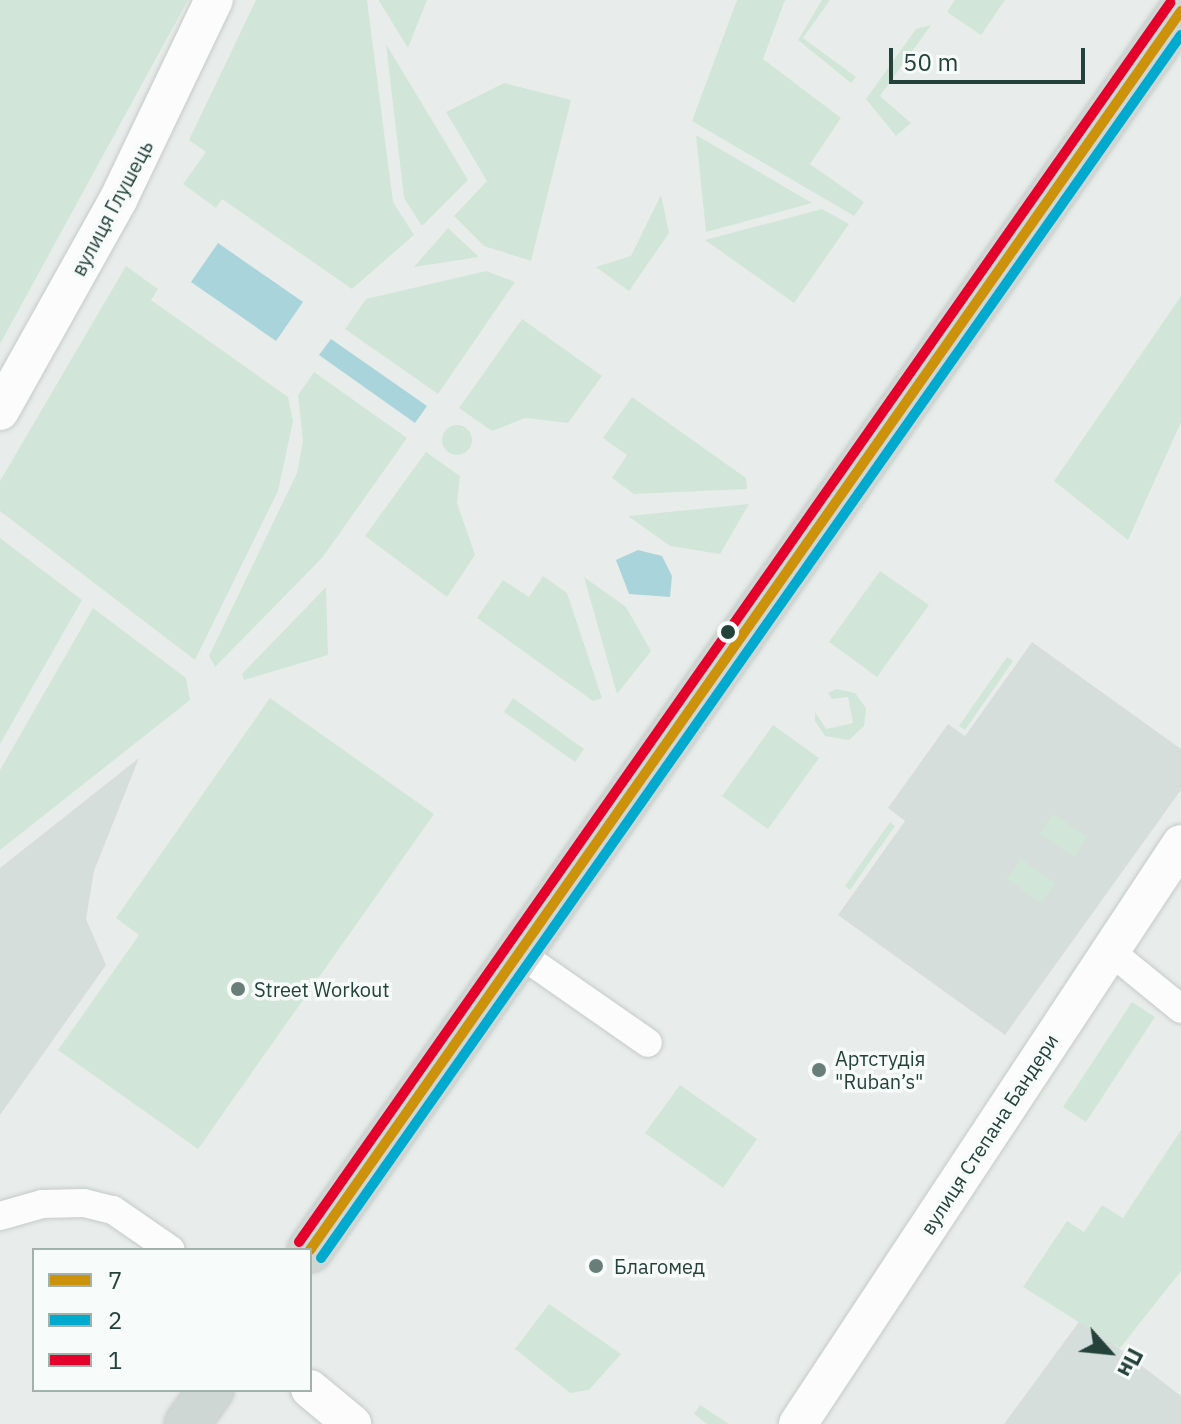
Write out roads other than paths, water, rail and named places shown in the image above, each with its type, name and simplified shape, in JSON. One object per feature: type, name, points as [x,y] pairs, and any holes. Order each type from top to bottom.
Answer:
[{"type":"main road","points":[[311,1248],[1181,11]]},
{"type":"main road","points":[[187,1424],[210,1392]]},
{"type":"street","name":"вулиця Глушець","points":[[0,411],[125,187],[214,0]]},
{"type":"street","name":"вулиця Степана Бандери","points":[[798,1424],[1181,844]]},
{"type":"street","points":[[1110,951],[1181,1009]]},
{"type":"street","points":[[519,953],[648,1043]]},
{"type":"street","points":[[0,1216],[42,1204],[84,1203],[113,1210],[168,1248]]},
{"type":"street","points":[[312,1391],[352,1424]]},
{"type":"water","points":[[218,243],[303,302],[276,341],[191,282]]},
{"type":"water","points":[[331,339],[427,406],[415,423],[319,355]]},
{"type":"water","points":[[638,550],[662,556],[672,576],[670,597],[629,594],[616,560]]},
{"type":"place","name":"Street Workout","points":[[238,989]]},
{"type":"place","name":"Артстудія \"Ruban’s\"","points":[[819,1070]]},
{"type":"place","name":"Благомед","points":[[596,1266]]}]
